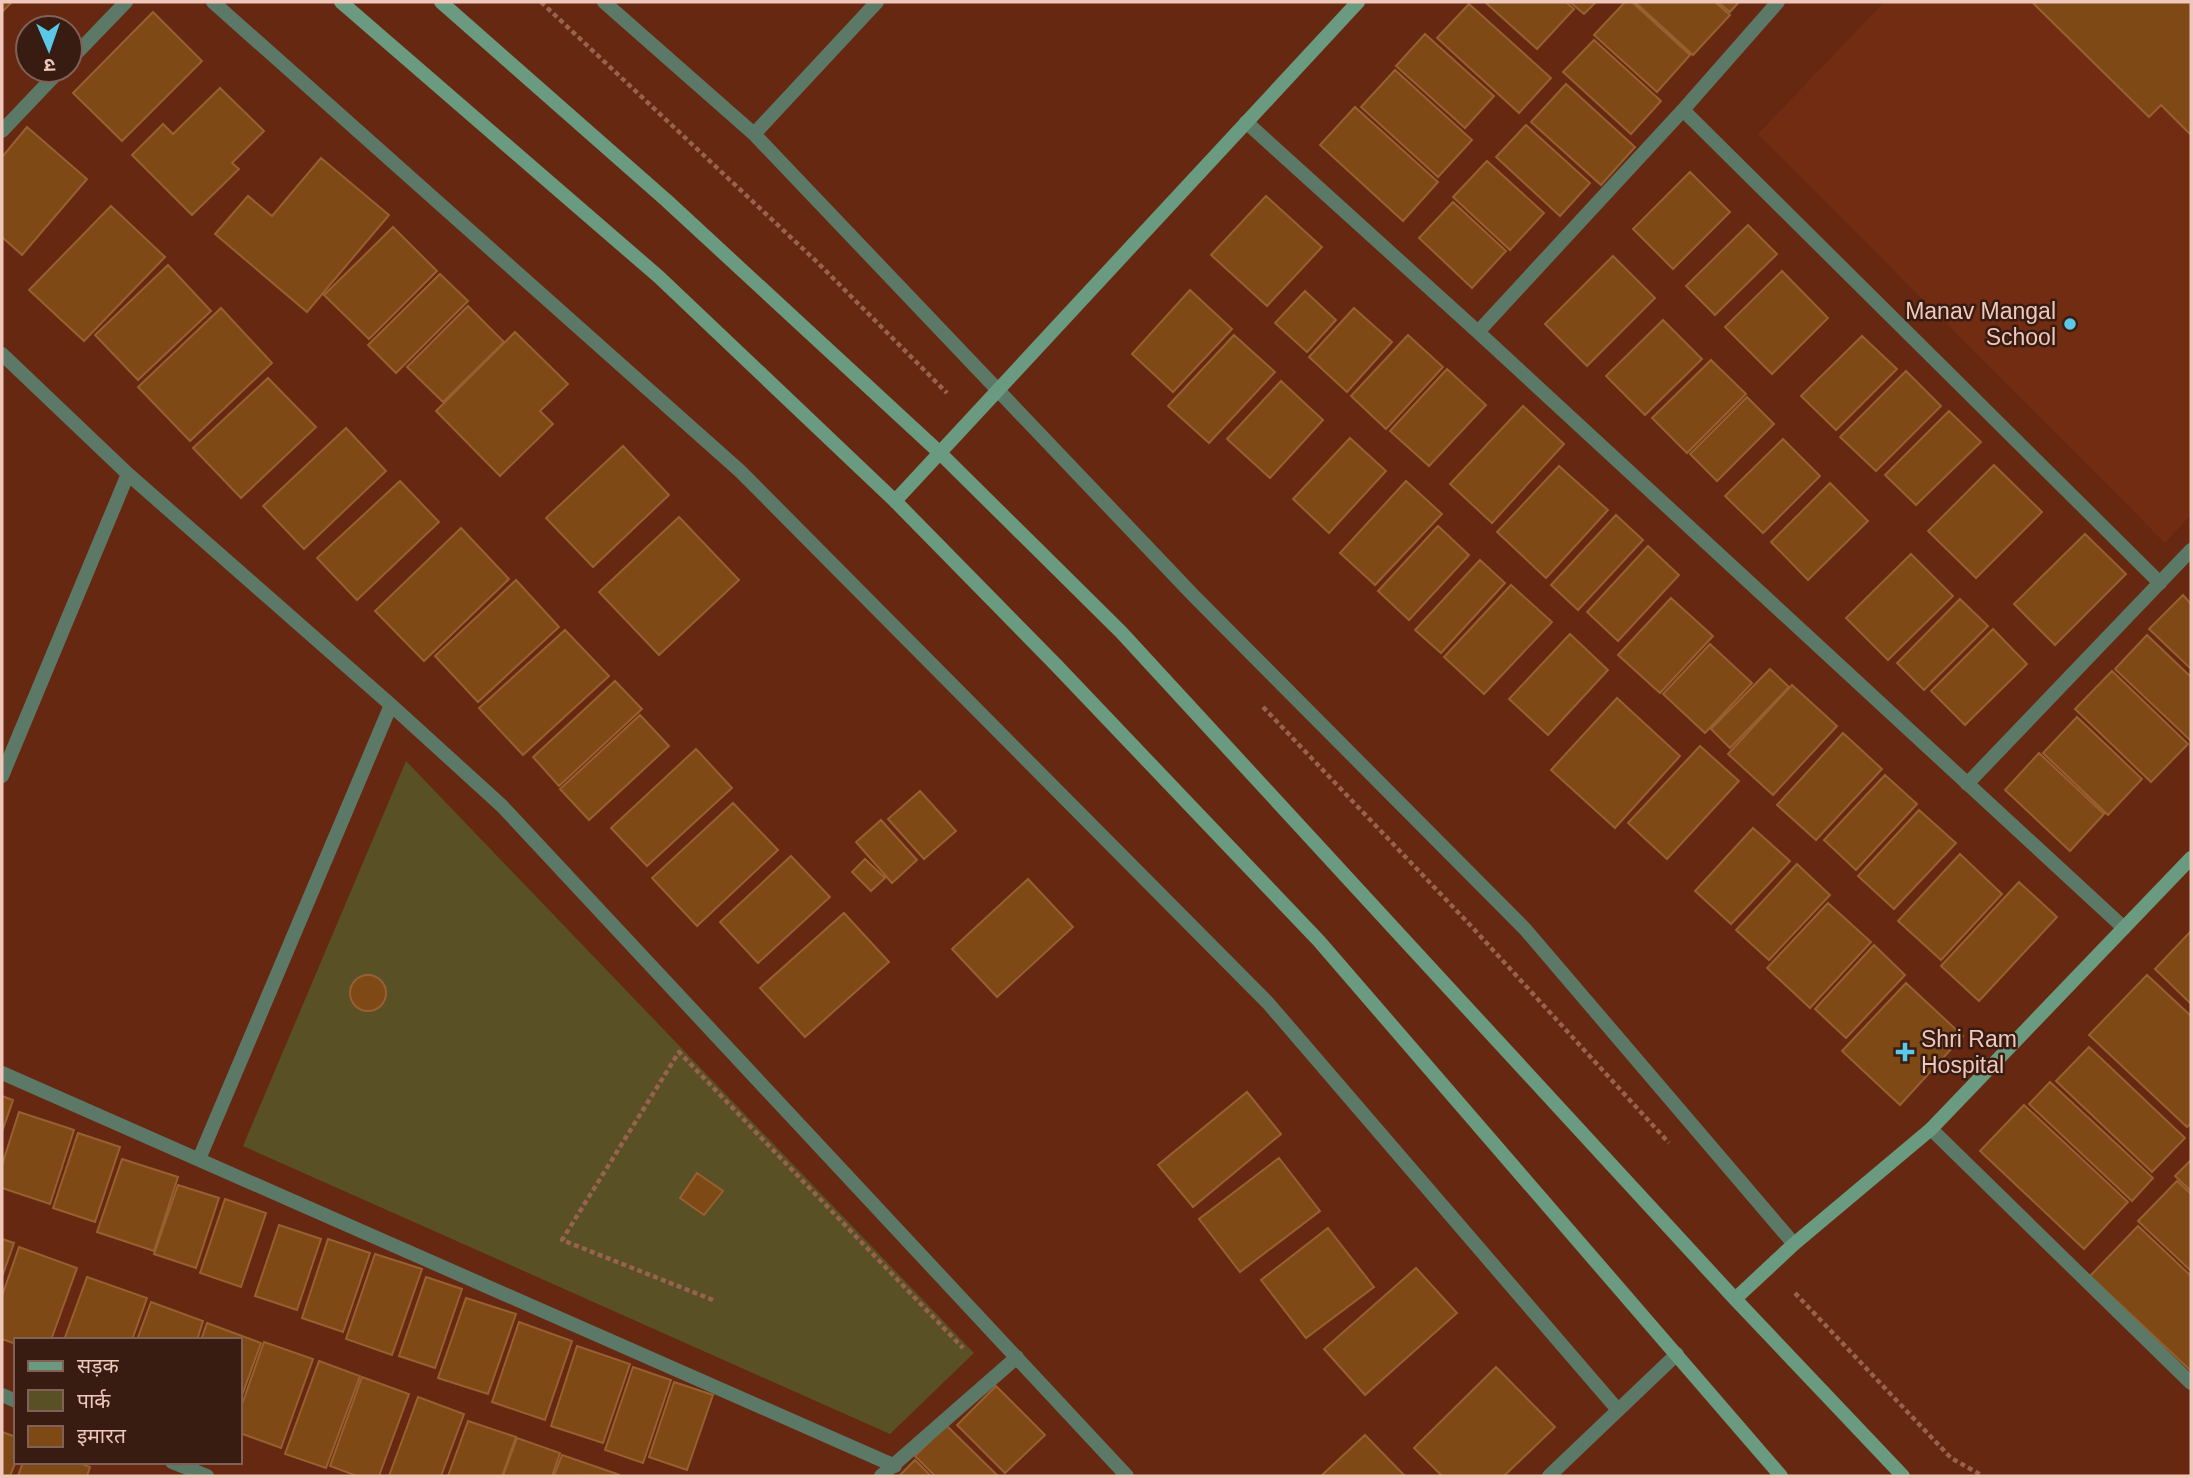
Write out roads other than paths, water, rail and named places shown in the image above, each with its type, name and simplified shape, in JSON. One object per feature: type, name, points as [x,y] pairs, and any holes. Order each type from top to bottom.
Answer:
[{"type":"street","points":[[84,45],[125,2]]},
{"type":"street","points":[[213,2],[759,491],[1268,1003],[1618,1410]]},
{"type":"street","points":[[341,2],[659,277],[895,501],[1057,666],[1319,941],[1781,1476]]},
{"type":"street","points":[[440,2],[666,200],[940,453],[1121,632],[1735,1299],[1903,1476]]},
{"type":"street","points":[[604,2],[754,134],[1193,595],[1525,929],[1794,1244]]},
{"type":"street","points":[[754,134],[877,2]]},
{"type":"street","points":[[895,501],[1358,2]]},
{"type":"street","points":[[1478,332],[1683,110],[1778,2]]},
{"type":"street","points":[[2,131],[47,84]]},
{"type":"street","points":[[1683,110],[2160,583]]},
{"type":"street","points":[[1246,122],[1478,332],[2124,928]]},
{"type":"street","points":[[2,354],[128,474],[502,806],[1127,1476]]},
{"type":"street","points":[[2,776],[128,474]]},
{"type":"street","points":[[1967,784],[2191,550]]},
{"type":"street","points":[[199,1159],[391,705]]},
{"type":"street","points":[[1735,1299],[1794,1244],[1931,1129],[2191,858]]},
{"type":"street","points":[[2,1073],[894,1466]]},
{"type":"street","points":[[1931,1129],[2191,1383]]},
{"type":"street","points":[[1549,1476],[1676,1354]]},
{"type":"street","points":[[881,1476],[1017,1357]]},
{"type":"street","points":[[177,1464],[207,1476]]},
{"type":"place","name":"Manav Mangal School","points":[[2070,324]]},
{"type":"place","name":"Shri Ram Hospital","points":[[1905,1052]]}]
